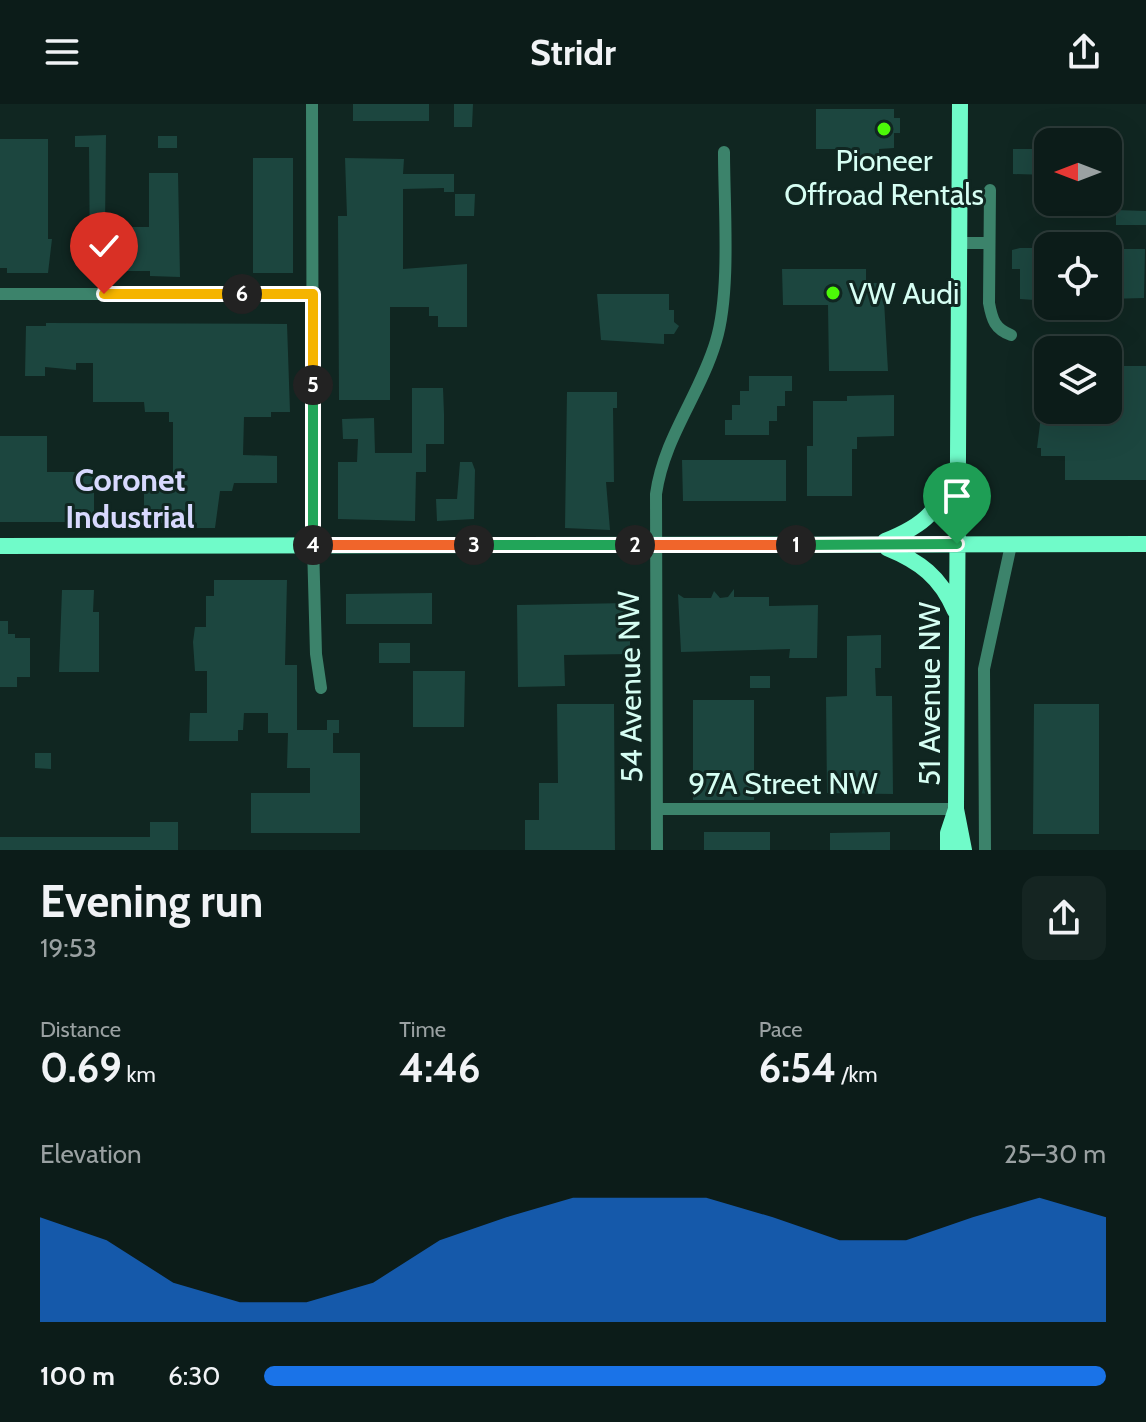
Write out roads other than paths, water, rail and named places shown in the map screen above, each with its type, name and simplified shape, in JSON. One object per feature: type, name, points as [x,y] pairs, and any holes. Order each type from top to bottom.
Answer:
[{"type":"street","points":[[312,104],[313,545],[316,654],[321,688]]},
{"type":"street","name":"51 Avenue NW","points":[[960,104],[956,809],[964,850]]},
{"type":"street","name":"54 Avenue NW","points":[[657,850],[654,545],[659,470],[717,341],[722,285],[724,152]]},
{"type":"street","points":[[990,190],[993,321],[1001,331],[1011,335]]},
{"type":"street","points":[[959,243],[989,243]]},
{"type":"street","points":[[0,294],[313,294]]},
{"type":"street","points":[[878,545],[916,529],[928,518],[938,506],[958,465]]},
{"type":"street","points":[[0,546],[1146,544]]},
{"type":"street","points":[[878,545],[913,558],[928,570],[957,617]]},
{"type":"street","name":"51 Avenue NW","points":[[985,850],[984,669],[1011,545]]},
{"type":"street","name":"97A Street NW","points":[[658,809],[956,809]]},
{"type":"street","name":"51 Avenue NW","points":[[948,850],[948,833],[956,809]]},
{"type":"place","name":"Pioneer Offroad Rentals","points":[[884,129]]},
{"type":"place","name":"VW Audi","points":[[833,293]]},
{"type":"district","name":"Coronet Industrial","points":[[130,498]]}]
